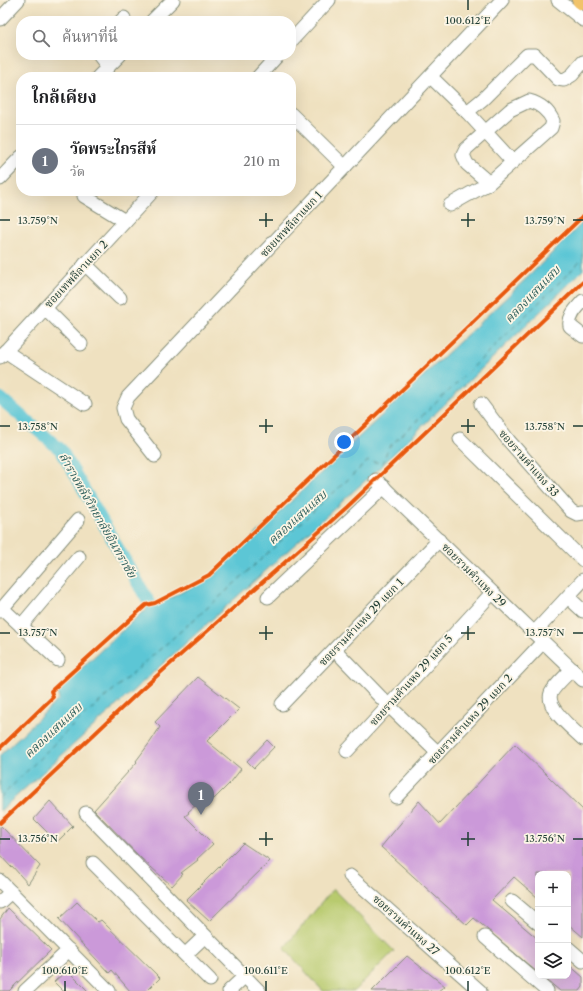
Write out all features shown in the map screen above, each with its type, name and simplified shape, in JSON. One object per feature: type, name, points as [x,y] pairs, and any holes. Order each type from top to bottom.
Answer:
[{"type":"street","points":[[0,19],[18,0]]},
{"type":"street","points":[[157,16],[173,0]]},
{"type":"street","points":[[296,36],[329,0]]},
{"type":"street","name":"ซอยเทพลีลาแยก 1","points":[[155,456],[126,419],[123,408],[128,397],[502,0]]},
{"type":"street","points":[[558,0],[583,20]]},
{"type":"street","points":[[467,112],[527,55],[535,55],[558,78],[564,80],[572,75],[583,62]]},
{"type":"street","points":[[103,60],[108,67]]},
{"type":"street","points":[[103,72],[115,60]]},
{"type":"street","points":[[263,72],[273,60]]},
{"type":"street","points":[[431,77],[467,112],[512,162]]},
{"type":"street","points":[[450,206],[489,183],[551,128],[553,121],[550,114],[538,104],[529,101],[510,110],[484,131],[466,149],[463,155],[467,164],[489,183]]},
{"type":"street","points":[[296,119],[345,167]]},
{"type":"street","points":[[0,179],[16,162]]},
{"type":"street","points":[[84,196],[125,221]]},
{"type":"street","name":"ซอยเทพลีลาแยก 2","points":[[2,353],[148,196]]},
{"type":"street","points":[[85,264],[120,298]]},
{"type":"street","points":[[583,301],[571,316],[569,323],[570,326],[583,336]]},
{"type":"street","points":[[45,308],[81,344]]},
{"type":"street","points":[[2,353],[85,404]]},
{"type":"street","name":"ซอยรามคำแหง 33","points":[[481,404],[509,442],[571,511],[577,514],[583,513]]},
{"type":"street","points":[[460,439],[583,560]]},
{"type":"street","name":"ซอยรามคำแหง 29","points":[[268,597],[380,484],[583,680]]},
{"type":"street","points":[[58,660],[1,609],[78,520]]},
{"type":"street","name":"ซอยรามคำแหง 29 แยก 1","points":[[282,704],[439,540]]},
{"type":"street","points":[[21,626],[79,557]]},
{"type":"street","name":"ซอยรามคำแหง 29 แยก 2","points":[[396,797],[438,753],[539,637],[568,597],[583,580]]},
{"type":"street","name":"ซอยรามคำแหง 29 แยก 5","points":[[347,751],[492,592]]},
{"type":"street","points":[[568,597],[583,611]]},
{"type":"street","points":[[335,650],[388,705],[438,753]]},
{"type":"street","points":[[572,669],[551,692],[551,707],[583,739]]},
{"type":"street","points":[[86,813],[259,991]]},
{"type":"street","points":[[93,863],[186,954],[210,980]]},
{"type":"street","name":"ซอยรามคำแหง 27","points":[[350,876],[480,991]]},
{"type":"street","points":[[0,881],[109,991]]},
{"type":"street","points":[[0,902],[11,892]]},
{"type":"street","points":[[512,901],[535,920]]},
{"type":"street","points":[[186,954],[205,936]]},
{"type":"street","points":[[485,937],[546,991]]},
{"type":"street","points":[[25,991],[69,950]]},
{"type":"street","points":[[571,951],[583,961]]},
{"type":"street","points":[[229,991],[245,976]]},
{"type":"green space","points":[[333,889],[394,951],[354,991],[323,991],[284,948]]},
{"type":"water","name":"คลองแสนแสบ","points":[[583,222],[583,270],[376,471],[0,811],[0,755],[59,699],[57,691],[140,614],[212,576],[529,276]]},
{"type":"building","points":[[198,677],[239,709],[207,741],[241,769],[231,782],[214,799],[208,794],[185,816],[213,844],[197,859],[198,860],[181,873],[183,874],[172,886],[141,858],[94,810],[137,762],[136,761],[160,727],[155,722]]},
{"type":"building","points":[[267,740],[274,747],[254,768],[247,761]]},
{"type":"building","points":[[515,744],[583,810],[583,937],[571,927],[571,871],[535,871],[535,895],[514,877],[492,900],[535,936],[535,970],[474,918],[467,925],[381,847],[419,801],[440,824]]},
{"type":"building","points":[[50,801],[73,826],[57,842],[34,819]]},
{"type":"building","points":[[0,825],[40,866],[28,884],[0,855]]},
{"type":"building","points":[[243,843],[270,861],[209,921],[186,900]]},
{"type":"building","points":[[77,902],[98,922],[101,920],[160,978],[147,991],[130,991],[112,970],[109,973],[59,919]]},
{"type":"building","points":[[8,908],[51,950],[9,991],[0,991],[0,919]]},
{"type":"building","points":[[407,956],[445,986],[438,991],[372,991]]},
{"type":"building","points":[[571,967],[583,977],[583,987],[580,991],[560,991],[546,979],[571,979]]},
{"type":"building","points":[[67,970],[88,991],[63,991],[54,982]]},
{"type":"waterway","name":"ลำรางหลังวิทยาลัยอินทราชัย","points":[[0,398],[61,450],[161,623]]},
{"type":"ferry route","points":[[0,798],[70,728],[222,595],[368,461],[383,463],[388,448],[456,384],[583,259]]},
{"type":"cycle path","points":[[0,748],[53,697],[51,691],[146,605],[155,603],[209,575],[583,216]]},
{"type":"cycle path","points":[[0,823],[141,690],[347,507],[583,282]]},
{"type":"place","name":"วัดพระไกรสีห์","points":[[201,815]]}]
